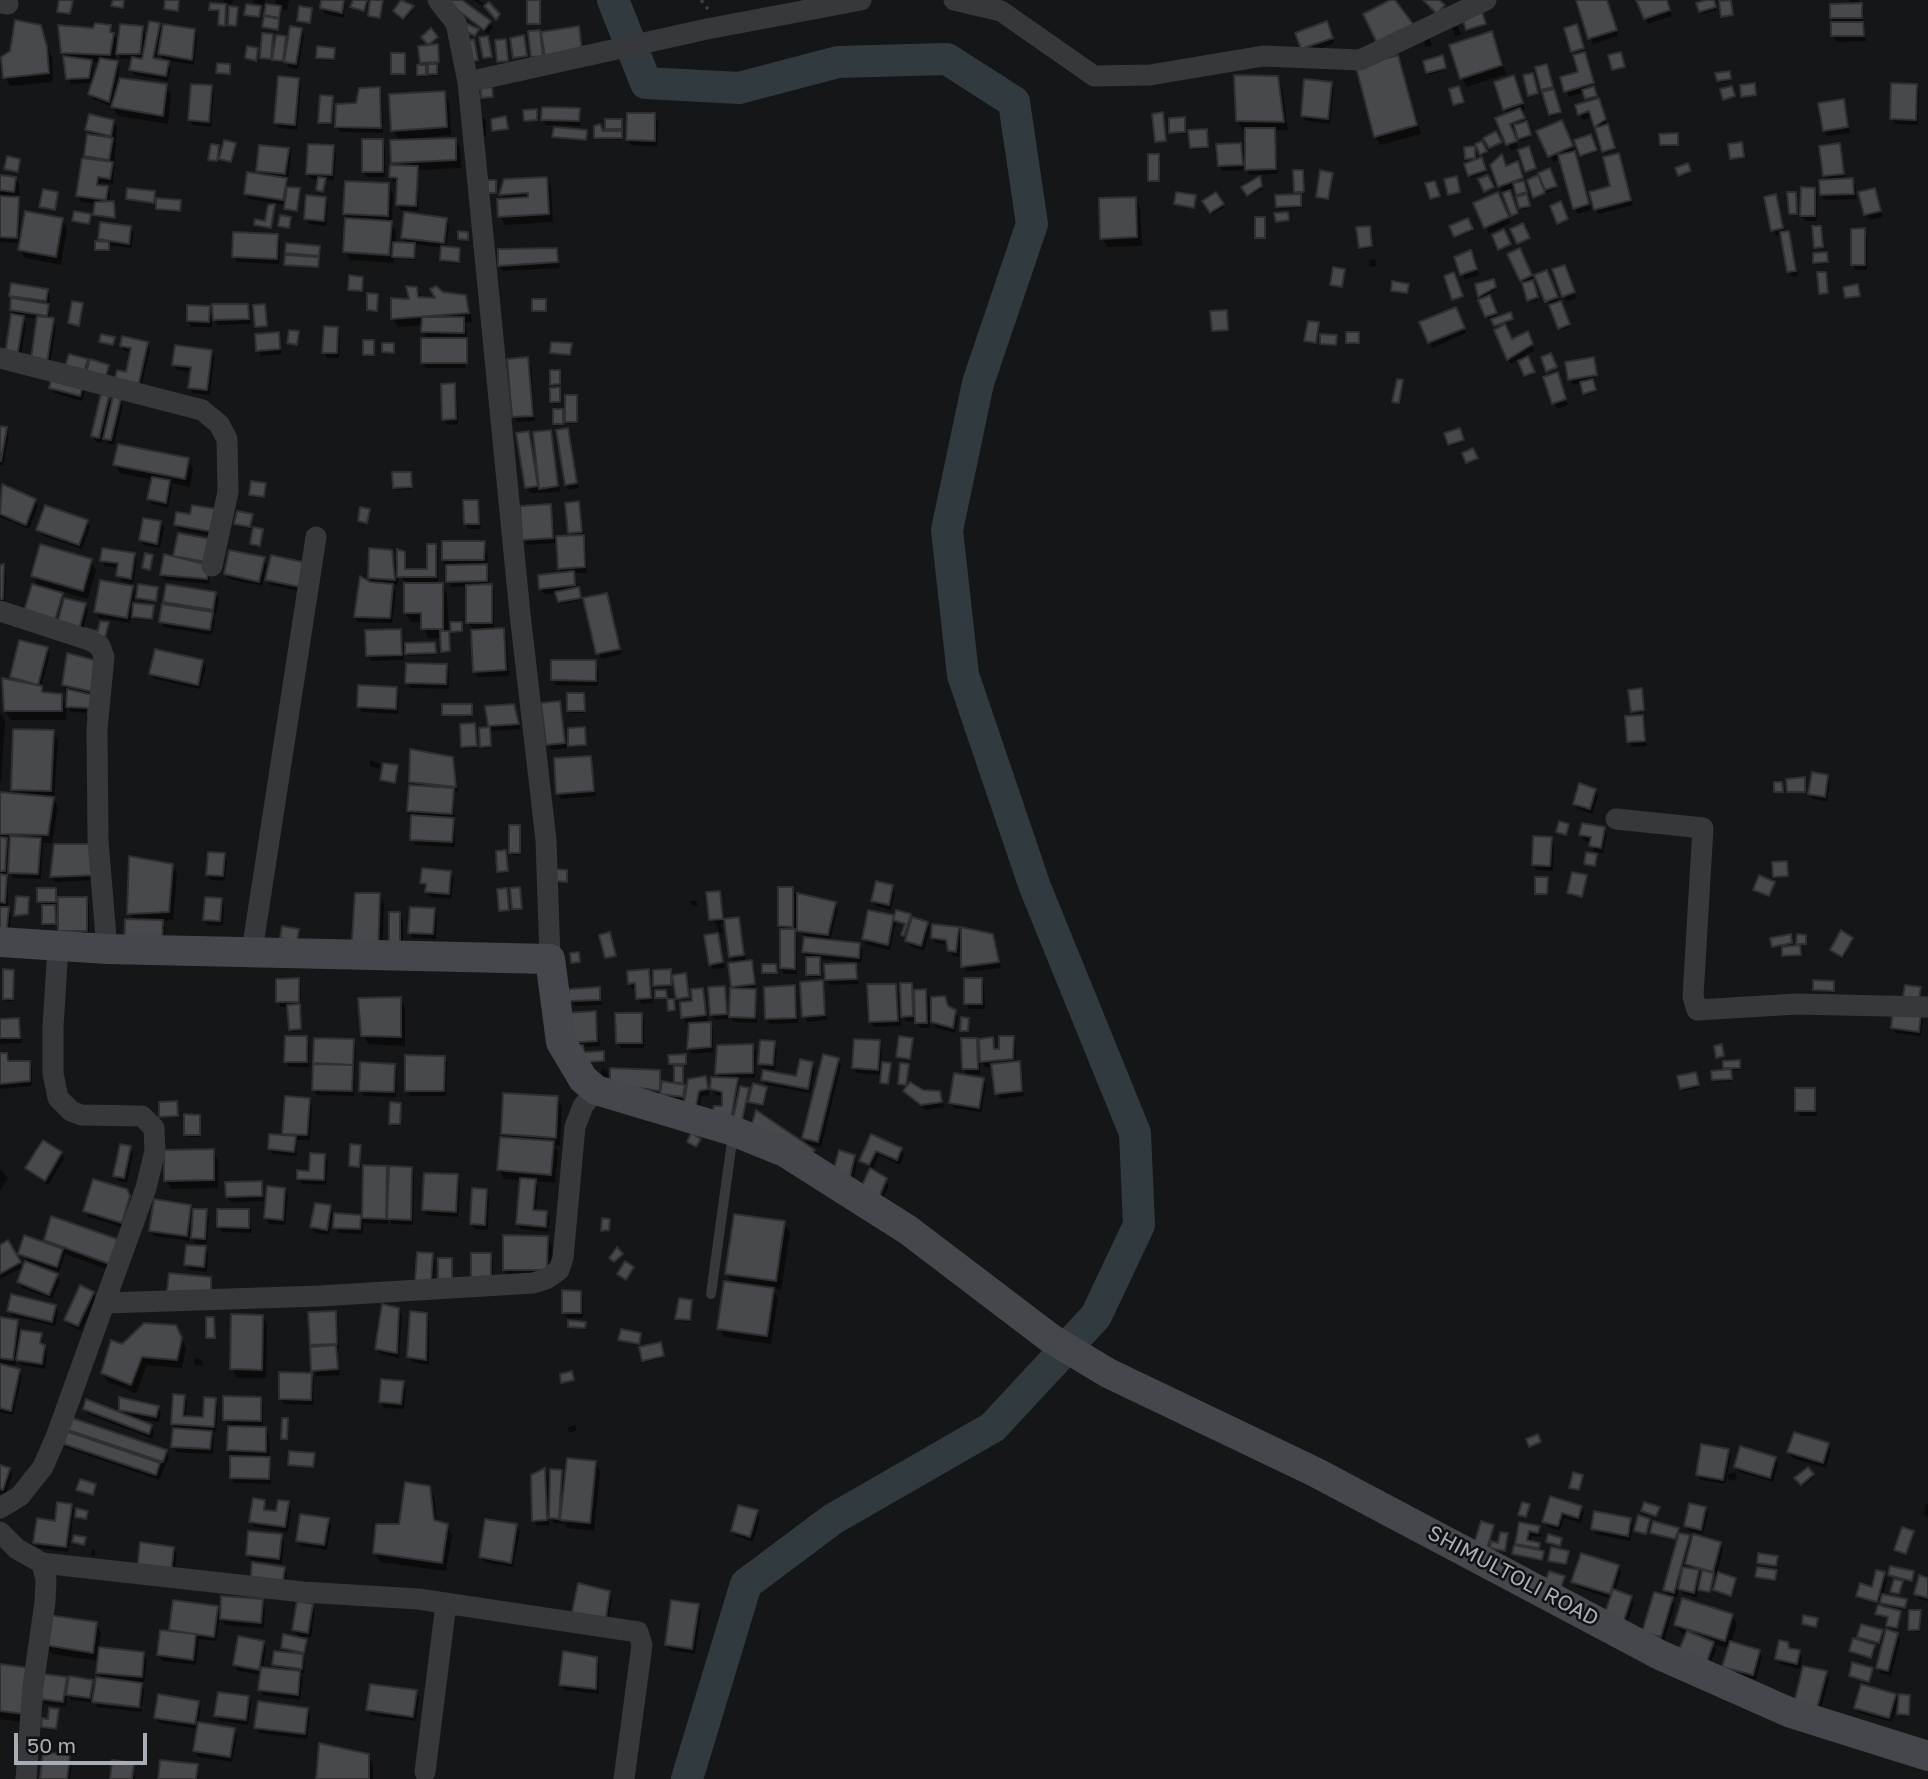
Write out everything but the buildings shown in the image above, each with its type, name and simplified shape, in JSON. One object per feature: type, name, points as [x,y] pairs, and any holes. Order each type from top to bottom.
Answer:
[{"type":"street","points":[[107,1303],[334,1295],[533,1283],[546,1279],[559,1270],[575,1127],[583,1106],[596,1090],[583,1079],[561,1042],[554,1009],[547,840],[520,614],[468,82],[456,23],[438,0]]},
{"type":"street","points":[[468,82],[602,55],[707,29],[861,0]]},
{"type":"street","points":[[954,0],[1001,11],[1094,76],[1150,75],[1263,56],[1360,60],[1486,0]]},
{"type":"street","points":[[0,358],[202,410],[219,424],[227,439],[228,492],[212,566]]},
{"type":"street","points":[[252,951],[316,537]]},
{"type":"street","points":[[0,611],[89,640],[100,646],[104,657],[97,729],[98,842],[107,950]]},
{"type":"street","points":[[1616,819],[1703,828],[1693,996],[1697,1010],[1797,1004],[1928,1007]]},
{"type":"street","points":[[0,942],[107,950],[550,959]]},
{"type":"street","points":[[0,1508],[20,1496],[43,1467],[107,1303],[146,1188],[156,1138],[154,1128],[142,1116],[81,1115],[71,1111],[58,1098],[53,1073],[53,1027],[58,946]]},
{"type":"street","name":"SHIMULTOLI ROAD","points":[[596,1090],[733,1131],[785,1152],[908,1230],[1050,1338],[1108,1373],[1315,1472],[1660,1655],[1791,1713],[1928,1756]]},
{"type":"street","points":[[0,1532],[17,1549],[42,1563],[303,1592],[446,1604],[638,1632],[642,1645],[624,1779]]},
{"type":"street","points":[[26,1779],[33,1686],[45,1602],[46,1580],[42,1563]]},
{"type":"street","points":[[425,1772],[446,1604]]},
{"type":"lane","points":[[711,1294],[733,1131]]},
{"type":"waterway","points":[[613,0],[646,83],[739,88],[838,62],[947,59],[1014,102],[1032,224],[978,383],[947,530],[963,675],[1035,887],[1135,1133],[1139,1225],[1096,1316],[993,1427],[833,1519],[746,1584],[687,1779]]}]
